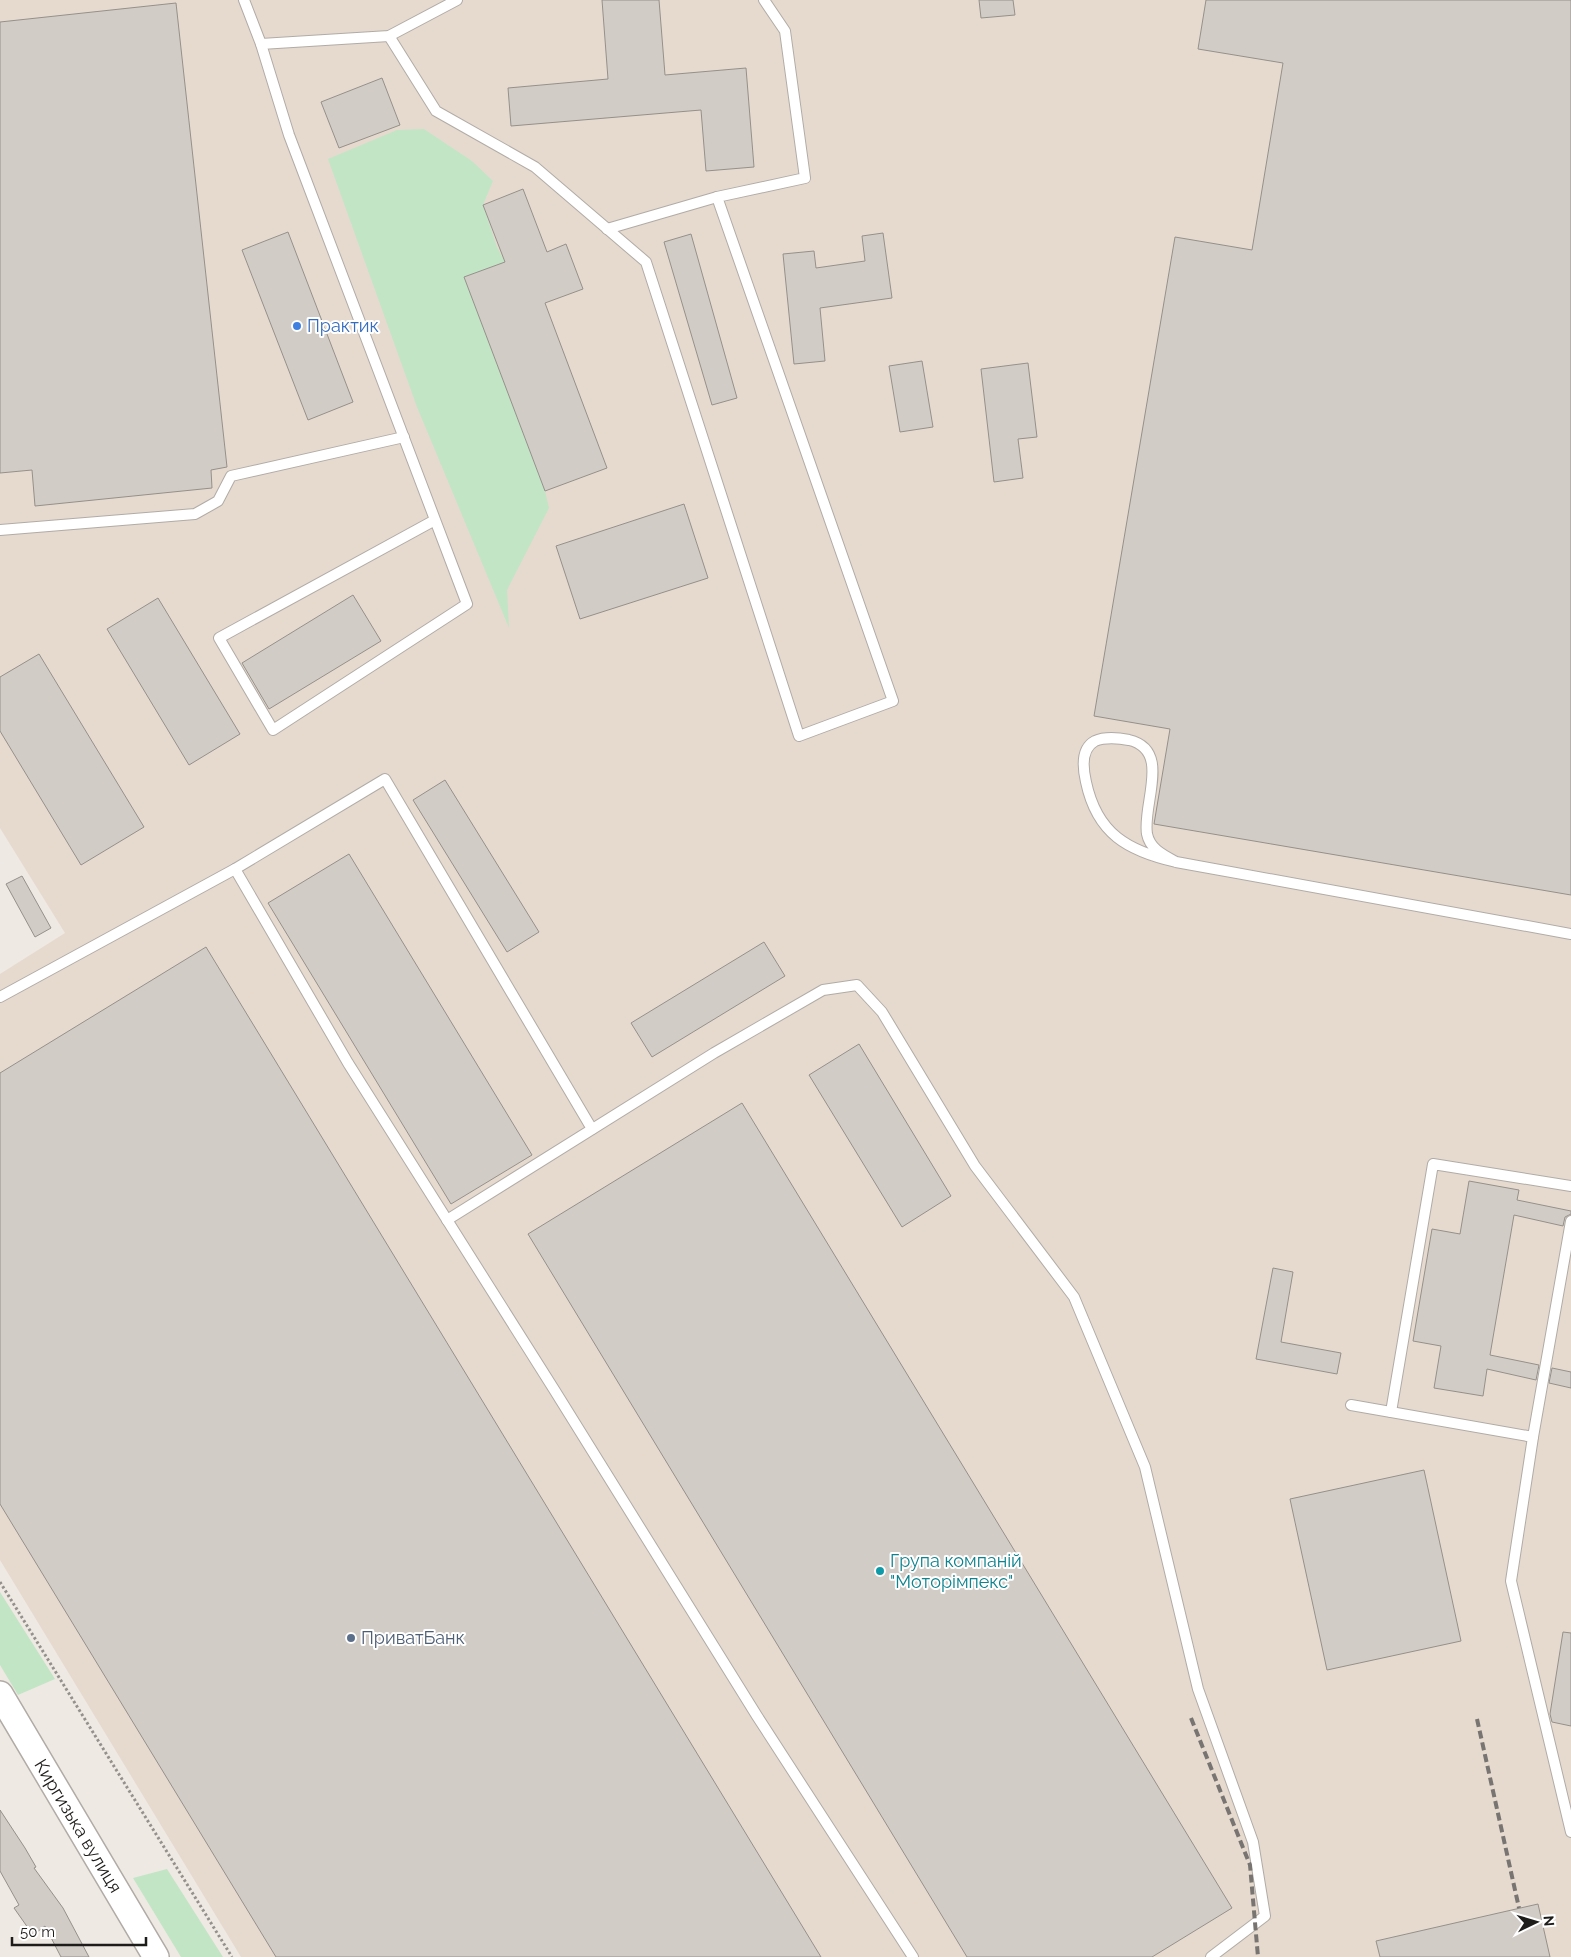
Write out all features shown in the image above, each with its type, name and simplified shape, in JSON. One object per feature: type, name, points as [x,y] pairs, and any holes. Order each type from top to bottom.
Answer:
[{"type":"street","name":"Киргизька вулиця","points":[[0,1694],[156,1957]]},
{"type":"lane","points":[[244,0],[261,44],[289,135],[467,604],[273,730],[219,638],[435,520]]},
{"type":"lane","points":[[261,44],[389,36],[457,0]]},
{"type":"lane","points":[[607,229],[718,197],[805,178],[785,31],[764,0]]},
{"type":"lane","points":[[389,36],[436,111],[535,167],[646,262],[799,736],[893,701],[718,197]]},
{"type":"lane","points":[[0,530],[195,514],[218,501],[231,476],[404,437]]},
{"type":"lane","points":[[1176,862],[1158,852],[1150,842],[1147,834],[1152,772],[1151,758],[1146,748],[1138,742],[1123,739],[1096,741],[1089,746],[1084,755],[1084,771],[1088,792],[1096,813],[1119,841],[1135,850],[1176,862],[1571,934]]},
{"type":"lane","points":[[0,997],[235,869],[385,779],[592,1129]]},
{"type":"lane","points":[[235,869],[348,1063],[757,1716],[913,1957]]},
{"type":"lane","points":[[447,1220],[714,1053],[823,990],[857,985],[882,1012],[975,1166],[1074,1297],[1145,1467],[1198,1689],[1253,1842],[1265,1916],[1211,1957]]},
{"type":"lane","points":[[1391,1412],[1433,1164],[1571,1186]]},
{"type":"lane","points":[[1571,1221],[1511,1581],[1571,1832]]},
{"type":"lane","points":[[1351,1405],[1534,1437]]},
{"type":"path","points":[[0,1582],[232,1957]]},
{"type":"shaded area","points":[[0,0],[1571,0],[1571,1957],[241,1957],[0,1560],[0,974],[65,933],[0,828]]},
{"type":"green space","points":[[424,129],[472,161],[493,181],[483,205],[497,247],[505,262],[465,277],[545,491],[549,508],[507,590],[509,628],[417,407],[328,159],[397,130]]},
{"type":"green space","points":[[0,1592],[55,1679],[18,1695],[0,1665]]},
{"type":"green space","points":[[167,1869],[223,1957],[181,1957],[133,1878]]},
{"type":"building","points":[[602,0],[659,0],[665,75],[746,68],[754,167],[706,171],[701,110],[511,126],[508,88],[608,79]]},
{"type":"building","points":[[979,0],[1013,0],[1015,15],[981,18]]},
{"type":"building","points":[[1206,0],[1571,0],[1571,895],[1154,824],[1170,729],[1094,716],[1175,237],[1252,250],[1283,63],[1198,49]]},
{"type":"building","points":[[176,3],[227,467],[211,470],[212,488],[35,506],[32,470],[0,473],[0,22]]},
{"type":"building","points":[[382,78],[400,125],[339,148],[321,102]]},
{"type":"building","points":[[523,189],[547,252],[566,244],[583,289],[545,303],[607,468],[545,491],[464,277],[505,262],[483,205]]},
{"type":"building","name":"Практик","points":[[288,232],[353,402],[308,420],[242,250]]},
{"type":"building","points":[[883,233],[892,298],[820,308],[825,361],[794,364],[783,254],[814,251],[816,268],[865,261],[862,236]]},
{"type":"building","points":[[691,234],[737,398],[712,405],[664,242]]},
{"type":"building","points":[[922,361],[933,427],[900,432],[889,366]]},
{"type":"building","points":[[1028,363],[1037,437],[1018,439],[1023,478],[994,482],[981,369]]},
{"type":"building","points":[[684,504],[708,578],[580,619],[556,546]]},
{"type":"building","points":[[353,595],[381,641],[269,709],[242,663]]},
{"type":"building","points":[[158,598],[240,734],[189,765],[107,629]]},
{"type":"building","points":[[39,654],[144,827],[81,865],[0,731],[0,677]]},
{"type":"building","points":[[445,780],[539,932],[507,952],[413,800]]},
{"type":"building","points":[[349,854],[532,1155],[451,1204],[268,903]]},
{"type":"building","points":[[22,876],[51,928],[35,937],[6,884]]},
{"type":"building","points":[[764,942],[785,976],[652,1057],[631,1023]]},
{"type":"building","points":[[206,947],[821,1957],[276,1957],[0,1504],[0,1073]]},
{"type":"building","points":[[859,1044],[951,1196],[902,1227],[809,1075]]},
{"type":"building","name":"Група компаній \"Моторімпекс\"","points":[[742,1103],[1232,1908],[1152,1957],[967,1957],[528,1234]]},
{"type":"building","points":[[1469,1181],[1519,1190],[1517,1200],[1571,1211],[1571,1214],[1565,1217],[1563,1226],[1514,1215],[1490,1355],[1539,1365],[1536,1380],[1487,1369],[1483,1396],[1434,1388],[1441,1346],[1413,1341],[1432,1229],[1460,1234]]},
{"type":"building","points":[[1273,1268],[1293,1272],[1281,1342],[1341,1353],[1337,1374],[1256,1359]]},
{"type":"building","points":[[1552,1368],[1571,1372],[1571,1388],[1549,1383]]},
{"type":"building","points":[[1424,1470],[1461,1641],[1327,1670],[1290,1499]]},
{"type":"building","points":[[1563,1632],[1571,1633],[1571,1726],[1552,1722],[1550,1714]]},
{"type":"building","points":[[0,1810],[25,1848],[36,1867],[34,1868],[63,1908],[89,1957],[61,1957],[45,1926],[33,1935],[14,1908],[19,1905],[0,1871]]},
{"type":"building","points":[[1538,1904],[1550,1957],[1380,1957],[1376,1941]]},
{"type":"railway","points":[[1191,1718],[1250,1865],[1258,1957]]},
{"type":"railway","points":[[1477,1719],[1519,1908]]},
{"type":"place","name":"Практик","points":[[297,326]]},
{"type":"place","name":"Група компаній \"Моторімпекс\"","points":[[880,1571]]},
{"type":"place","name":"ПриватБанк","points":[[351,1638]]}]
